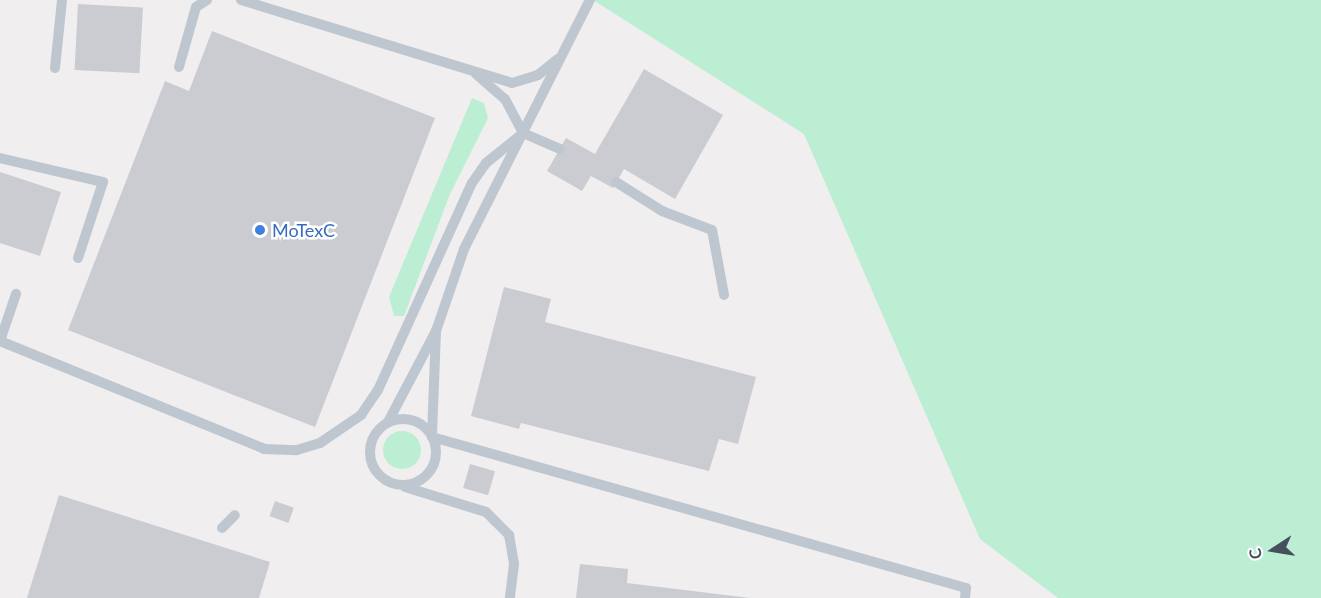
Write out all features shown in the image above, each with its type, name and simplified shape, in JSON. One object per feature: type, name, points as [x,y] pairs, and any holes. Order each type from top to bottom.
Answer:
[{"type":"lane","points":[[56,68],[62,0]]},
{"type":"lane","points":[[179,67],[196,7],[207,0]]},
{"type":"lane","points":[[241,0],[512,83],[525,81],[561,57]]},
{"type":"lane","points":[[510,598],[514,564],[510,535],[486,512],[453,497],[399,486],[379,475],[370,454],[374,435],[388,422],[436,331],[464,249],[590,0]]},
{"type":"lane","points":[[471,70],[505,99],[523,133],[560,149]]},
{"type":"lane","points":[[16,294],[0,341],[264,449],[297,450],[320,442],[361,415],[378,390],[472,183],[486,162],[523,133]]},
{"type":"lane","points":[[0,158],[103,182],[78,258]]},
{"type":"lane","points":[[616,182],[662,211],[712,230],[724,295]]},
{"type":"lane","points":[[399,486],[427,476],[436,457],[432,437],[436,331]]},
{"type":"lane","points":[[388,422],[408,419],[432,437],[966,588],[965,598]]},
{"type":"lane","points":[[222,528],[235,515]]},
{"type":"green space","points":[[593,0],[1321,0],[1321,598],[1058,598],[980,539],[804,134]]},
{"type":"green space","points":[[472,98],[484,103],[488,118],[450,194],[404,316],[394,316],[389,297]]},
{"type":"green space","points":[[402,431],[416,436],[421,450],[416,464],[402,469],[388,464],[383,450],[388,436]]},
{"type":"building","points":[[78,4],[143,7],[139,73],[75,70]]},
{"type":"building","points":[[212,31],[435,118],[315,427],[68,330],[165,81],[189,91]]},
{"type":"building","points":[[644,69],[723,115],[675,199],[624,169],[613,188],[591,176],[582,191],[547,171],[566,138],[595,154]]},
{"type":"building","points":[[0,172],[61,192],[40,256],[0,243]]},
{"type":"building","points":[[504,287],[551,299],[545,322],[756,377],[738,444],[719,439],[709,471],[521,423],[519,429],[471,416]]},
{"type":"building","points":[[470,464],[495,471],[488,495],[463,488]]},
{"type":"building","points":[[59,495],[270,562],[259,598],[27,598]]},
{"type":"building","points":[[275,501],[294,508],[288,523],[270,516]]},
{"type":"building","points":[[580,564],[628,569],[627,583],[750,598],[576,598]]},
{"type":"place","name":"MoTexC","points":[[260,230]]}]
